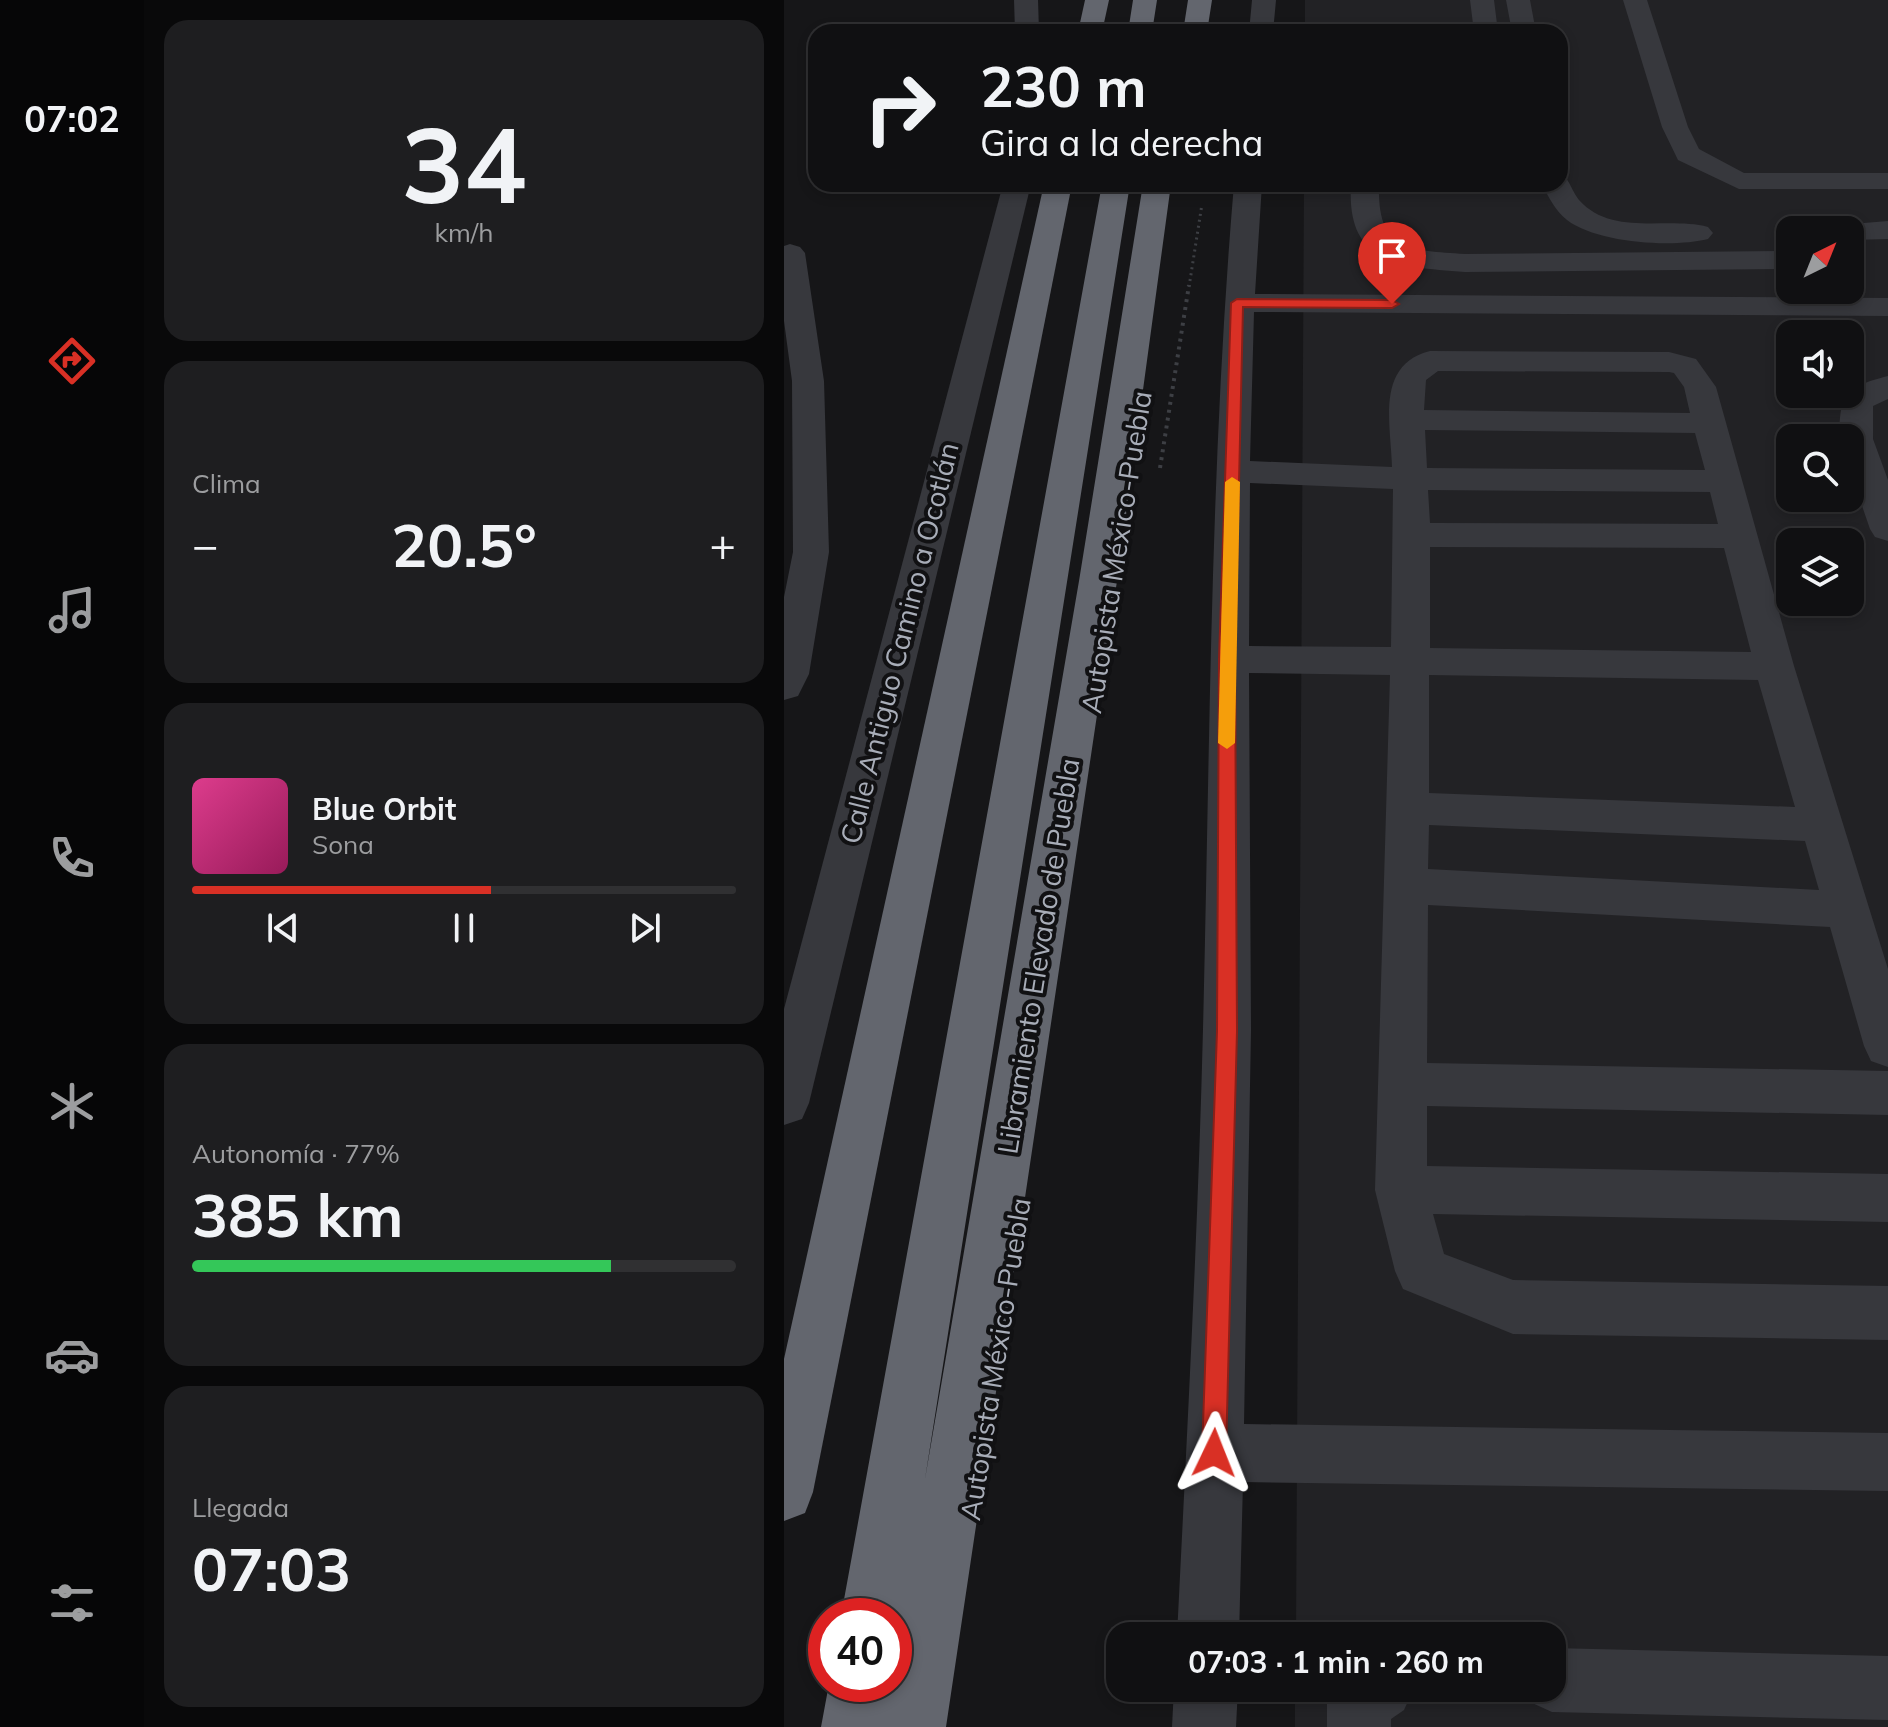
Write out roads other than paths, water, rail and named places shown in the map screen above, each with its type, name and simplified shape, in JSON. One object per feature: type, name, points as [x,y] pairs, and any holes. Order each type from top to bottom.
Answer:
[{"type":"highway","points":[[1092,24],[1097,0]]},
{"type":"highway","points":[[1141,24],[1145,0]]},
{"type":"highway","points":[[1176,24],[1179,0]]},
{"type":"highway","points":[[1196,24],[1200,0]]},
{"type":"highway","points":[[784,1492],[1056,192]]},
{"type":"highway","name":"Libramiento Elevado de Puebla","points":[[875,1598],[1115,192]]},
{"type":"highway","name":"Libramiento Elevado de Puebla","points":[[914,1727],[1096,596],[1156,192]]},
{"type":"highway","name":"Autopista México-Puebla","points":[[939,1727],[1187,194]]},
{"type":"highway","points":[[853,1727],[858,1702]]},
{"type":"street","points":[[1026,0],[1027,24]]},
{"type":"street","points":[[1262,24],[1264,0]]},
{"type":"street","points":[[1482,0],[1485,24]]},
{"type":"street","points":[[1518,0],[1522,24]]},
{"type":"street","points":[[1635,0],[1675,127],[1688,154],[1739,181],[1888,181]]},
{"type":"street","name":"Calle Antiguo Camino a Ocotlán","points":[[784,1103],[793,1025],[1015,192]]},
{"type":"street","points":[[1208,1622],[1227,1031],[1227,659],[1237,303],[1247,192]]},
{"type":"street","points":[[1364,192],[1362,206],[1368,230],[1391,253],[1420,260],[1465,263],[1776,260]]},
{"type":"street","points":[[1559,192],[1574,213],[1618,229],[1665,234],[1728,233]]},
{"type":"street","points":[[1864,231],[1888,230]]},
{"type":"street","points":[[784,686],[789,674],[811,552],[808,381],[790,253]]},
{"type":"street","points":[[1237,303],[1888,307]]},
{"type":"street","points":[[1888,1046],[1774,666],[1700,387],[1685,366],[1653,362],[1430,361],[1410,376],[1407,420],[1412,535],[1401,1084],[1401,1190],[1422,1271],[1513,1307],[1888,1313]]},
{"type":"street","points":[[1888,386],[1857,401],[1856,439],[1888,529]]},
{"type":"street","points":[[1407,420],[1710,423]]},
{"type":"street","points":[[1233,471],[1410,479],[1727,481]]},
{"type":"street","points":[[1412,535],[1741,536]]},
{"type":"street","points":[[1227,659],[1774,666]]},
{"type":"street","points":[[1406,808],[1822,825]]},
{"type":"street","points":[[1405,886],[1847,910]]},
{"type":"street","points":[[1401,1084],[1888,1093]]},
{"type":"street","points":[[1401,1190],[1888,1198]]},
{"type":"street","points":[[1214,1453],[1888,1462]]},
{"type":"street","points":[[1566,1680],[1888,1688]]},
{"type":"street","points":[[1204,1727],[1205,1702]]},
{"type":"street","points":[[1359,1727],[1361,1702]]}]
